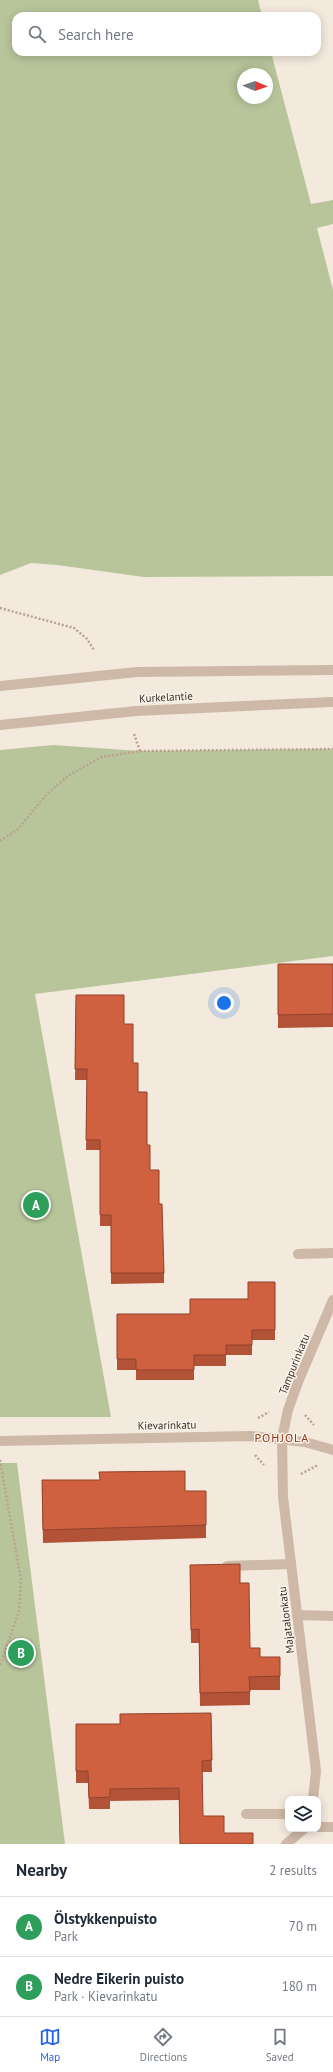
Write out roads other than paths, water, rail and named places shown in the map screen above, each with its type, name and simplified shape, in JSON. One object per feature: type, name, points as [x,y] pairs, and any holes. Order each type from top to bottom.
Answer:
[{"type":"street","points":[[0,686],[137,672],[333,670]]},
{"type":"street","name":"Kurkelantie","points":[[0,725],[136,710],[333,702]]},
{"type":"street","points":[[298,1254],[333,1253]]},
{"type":"street","name":"Tampurinkatu","points":[[282,1438],[288,1410],[298,1382],[333,1300]]},
{"type":"street","name":"Kievarinkatu","points":[[0,1441],[251,1436],[282,1438],[305,1442],[333,1450]]},
{"type":"street","name":"Majatalonkatu","points":[[282,1438],[282,1479],[316,1771],[314,1796]]},
{"type":"street","points":[[217,1567],[291,1564]]},
{"type":"street","points":[[297,1615],[333,1616]]},
{"type":"street","points":[[246,1814],[285,1814]]},
{"type":"street","points":[[321,1827],[333,1827]]},
{"type":"street","points":[[286,1844],[300,1832]]},
{"type":"place","name":"Ölstykkenpuisto","points":[[36,1205]]},
{"type":"place","name":"Nedre Eikerin puisto","points":[[21,1653]]},
{"type":"district","name":"POHJOLA","points":[[282,1438]]}]
